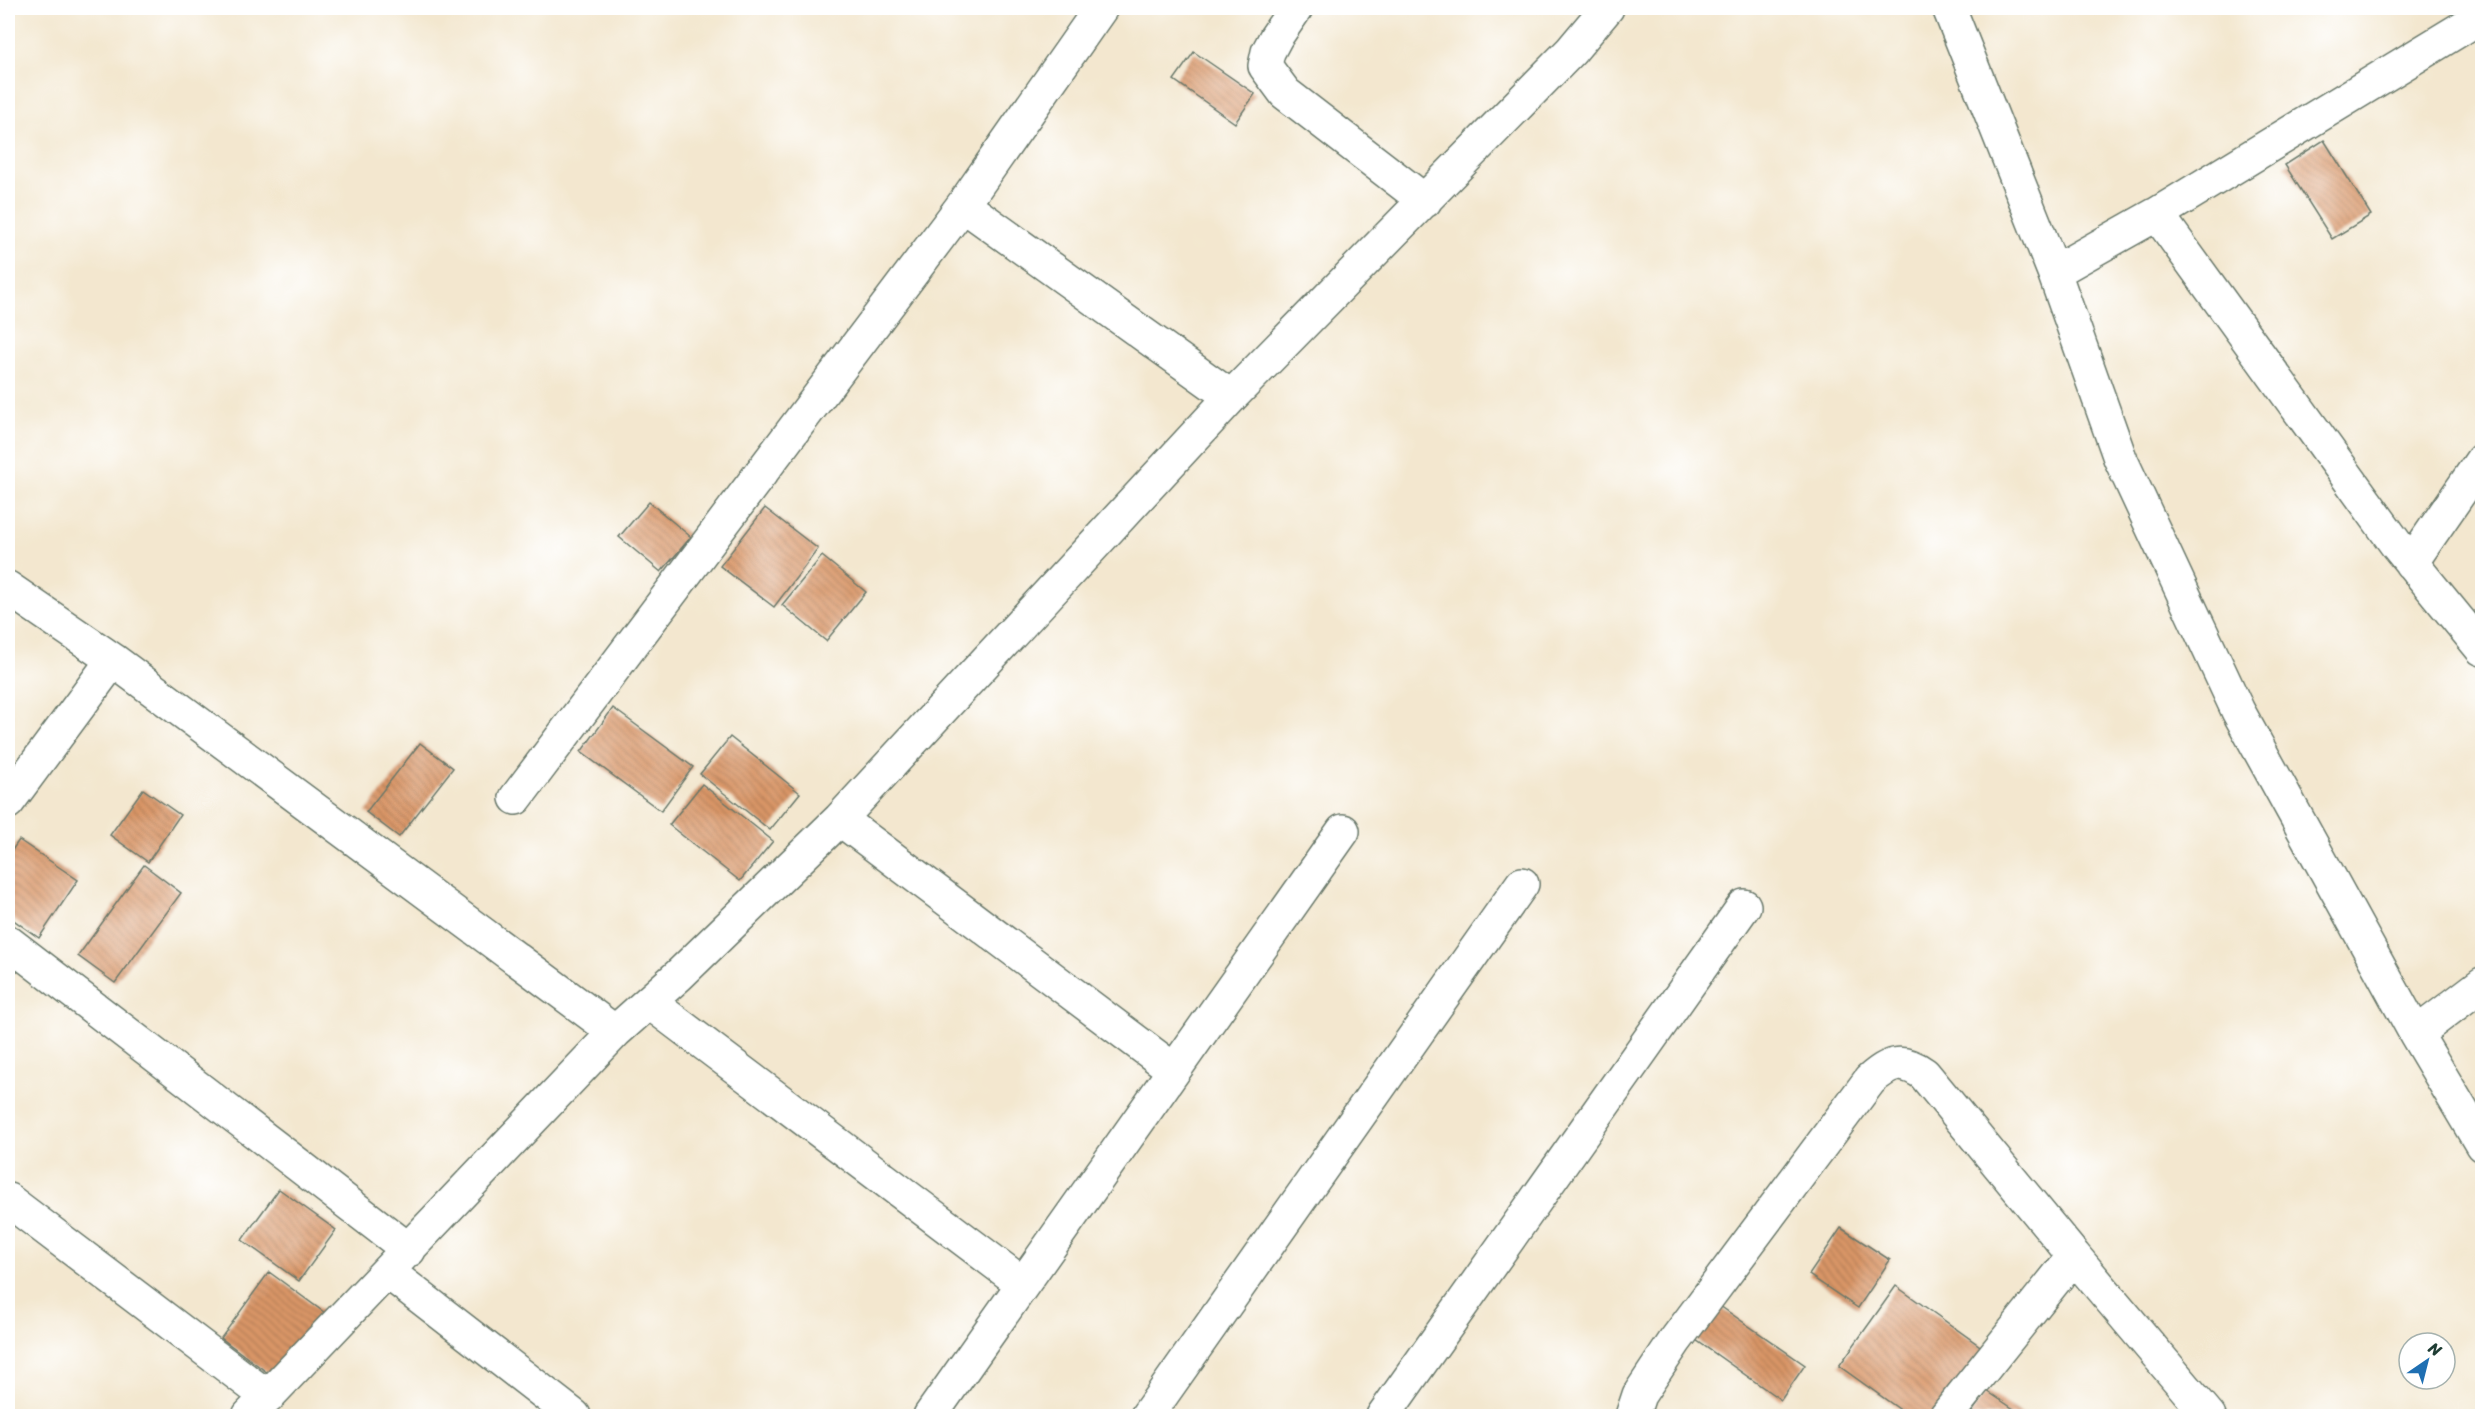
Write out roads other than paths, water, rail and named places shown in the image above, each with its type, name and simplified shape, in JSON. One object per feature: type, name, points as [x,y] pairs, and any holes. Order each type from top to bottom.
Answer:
[{"type":"street","points":[[516,798],[963,205],[1101,8]]},
{"type":"street","points":[[1296,8],[1268,52],[1265,66],[1276,83],[1285,93],[1425,201]]},
{"type":"street","points":[[8,1200],[258,1407],[615,1032],[840,819],[1232,397],[1571,51],[1607,8]]},
{"type":"street","points":[[1949,8],[2054,272],[2120,458],[2238,711],[2416,1035],[2482,1145]]},
{"type":"street","points":[[2054,272],[2157,214],[2482,16]]},
{"type":"street","points":[[963,205],[1232,397]]},
{"type":"street","points":[[2157,214],[2412,563],[2482,650]]},
{"type":"street","points":[[2412,563],[2482,460]]},
{"type":"street","points":[[8,588],[113,660],[615,1032]]},
{"type":"street","points":[[8,802],[113,660]]},
{"type":"street","points":[[840,819],[1174,1070]]},
{"type":"street","points":[[930,1416],[1342,831]]},
{"type":"street","points":[[1147,1416],[1522,884]]},
{"type":"street","points":[[1383,1416],[1744,906]]},
{"type":"street","points":[[8,942],[399,1261],[574,1416]]},
{"type":"street","points":[[2416,1035],[2482,984]]},
{"type":"street","points":[[649,1002],[1023,1284]]},
{"type":"street","points":[[1632,1416],[1639,1395],[1675,1341],[1870,1080],[1885,1068],[1908,1064],[1924,1074],[2208,1416]]},
{"type":"street","points":[[1946,1416],[2074,1256]]}]
